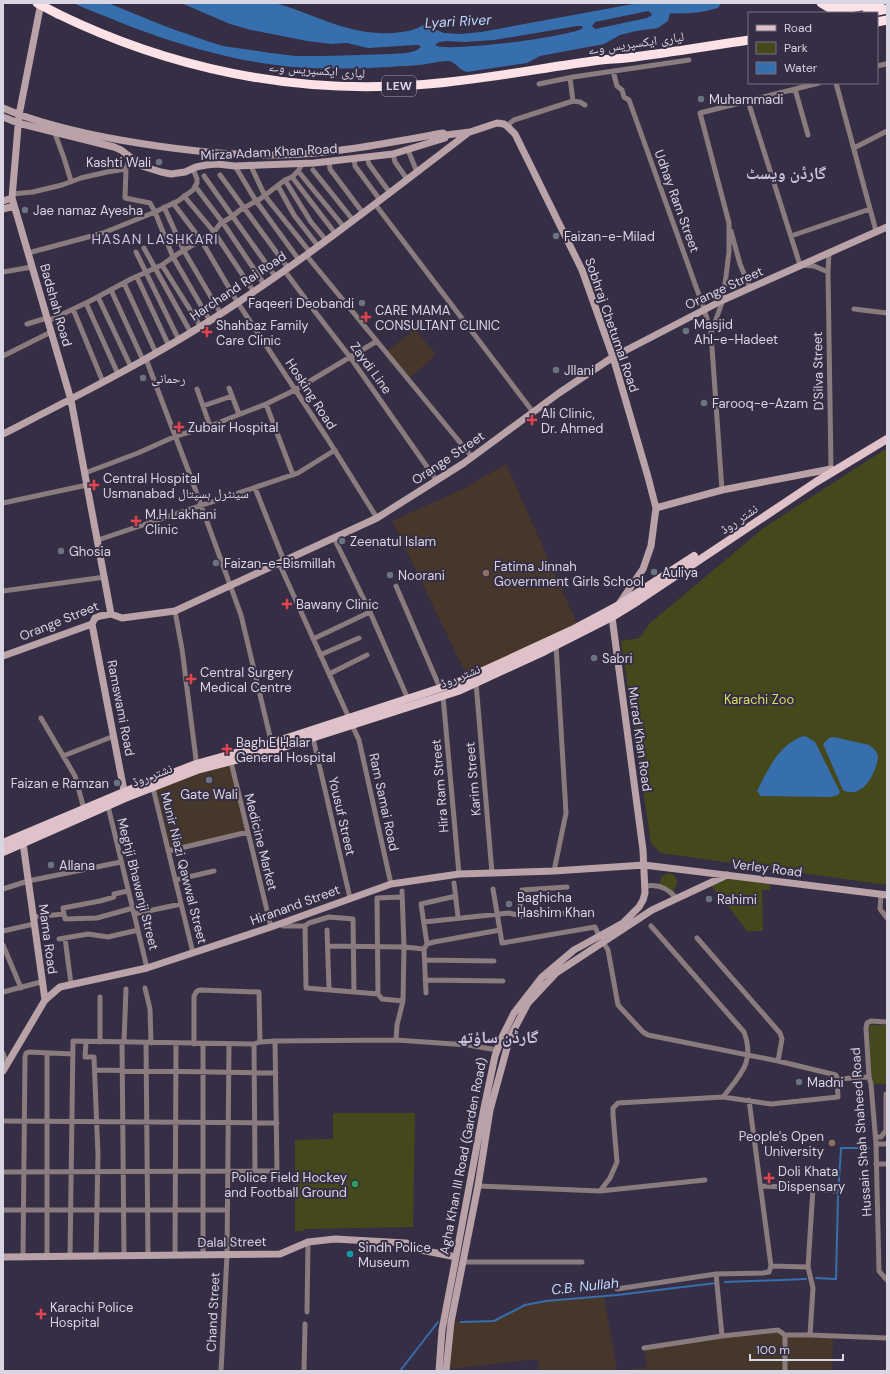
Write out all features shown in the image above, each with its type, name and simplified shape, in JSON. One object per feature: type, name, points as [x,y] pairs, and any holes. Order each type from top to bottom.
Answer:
[{"type":"highway","name":"لیاری ایکسپریس وے","points":[[37,3],[111,38],[148,52],[227,73],[268,80],[331,86],[373,87],[436,84],[748,40]]},
{"type":"highway","points":[[821,3],[840,12]]},
{"type":"highway","points":[[829,3],[849,8],[880,3]]},
{"type":"highway","points":[[872,12],[887,9]]},
{"type":"main road","name":"Badshah Road","points":[[41,3],[19,115],[12,196],[71,400],[111,614]]},
{"type":"main road","name":"Mirza Adam Khan Road","points":[[3,108],[19,115],[102,136],[175,149],[235,154],[277,155],[311,153],[365,147],[443,133],[446,135],[470,132],[497,123],[504,124],[508,127]]},
{"type":"main road","name":"Mirza Adam Khan Road","points":[[3,117],[18,123],[114,147],[142,166],[171,174],[185,172],[206,165],[217,164],[235,166],[250,164],[303,163],[393,154],[445,138],[446,135]]},
{"type":"main road","name":"Sobhraj Chetumal Road","points":[[508,127],[515,134],[582,270],[613,357],[656,508]]},
{"type":"main road","name":"Harchand Rai Road","points":[[3,434],[71,400],[192,333],[299,260],[470,132]]},
{"type":"main road","points":[[3,201],[12,196]]},
{"type":"main road","points":[[3,209],[14,206]]},
{"type":"main road","name":"Orange Street","points":[[3,655],[92,624],[95,618],[100,616],[111,614],[122,618],[175,611],[378,518],[437,481],[613,357],[704,309],[887,227]]},
{"type":"main road","name":"نشتر روڈ","points":[[3,843],[197,767],[273,746],[441,692],[459,682],[572,630],[617,606],[887,433]]},
{"type":"main road","name":"نشتر روڈ","points":[[3,852],[108,806],[125,795],[153,788],[197,767],[231,762],[273,746],[313,738],[408,699],[441,692],[458,691],[476,683],[612,617],[816,482],[887,439]]},
{"type":"main road","points":[[612,617],[617,606],[643,569],[651,546],[656,508],[722,490],[831,469]]},
{"type":"main road","name":"Murad Khan Road","points":[[612,617],[644,865]]},
{"type":"main road","name":"Ramswami Road","points":[[92,624],[125,795]]},
{"type":"main road","name":"Mama Road","points":[[23,843],[44,1000]]},
{"type":"main road","name":"Hiranand Street","points":[[3,1071],[44,1000],[60,986],[147,968],[271,927],[391,884],[459,874],[554,871],[644,865]]},
{"type":"main road","name":"Verley Road","points":[[644,865],[884,894]]},
{"type":"main road","name":"Agha Khan III Road (Garden Road)","points":[[446,1371],[451,1322],[478,1186],[490,1110],[510,1037],[528,1003],[556,973],[639,908],[643,900],[646,886],[644,865]]},
{"type":"main road","name":"Agha Khan III Road (Garden Road)","points":[[439,1371],[442,1330],[482,1120],[497,1050],[514,1013],[542,977],[574,950],[601,939],[652,910],[727,875]]},
{"type":"main road","name":"Dalal Street","points":[[3,1257],[280,1254],[308,1242],[335,1239],[406,1243],[421,1250],[456,1257]]},
{"type":"street","points":[[539,84],[689,60]]},
{"type":"street","points":[[878,66],[886,64]]},
{"type":"street","name":"Udhay Ram Street","points":[[613,71],[617,86],[622,90],[624,97],[629,100],[704,309],[711,333]]},
{"type":"street","points":[[570,78],[573,101]]},
{"type":"street","points":[[750,288],[740,264],[701,112],[815,84]]},
{"type":"street","points":[[836,84],[876,231]]},
{"type":"street","points":[[795,89],[808,135]]},
{"type":"street","points":[[508,127],[514,120],[573,101],[580,102],[585,105]]},
{"type":"street","points":[[748,101],[800,265],[814,266],[828,272]]},
{"type":"street","points":[[854,148],[887,130]]},
{"type":"street","points":[[54,131],[71,182]]},
{"type":"street","points":[[408,150],[417,172]]},
{"type":"street","points":[[393,154],[395,162],[407,179]]},
{"type":"street","points":[[129,157],[126,169],[125,198],[150,203],[173,257],[210,321]]},
{"type":"street","points":[[367,157],[369,164],[390,193]]},
{"type":"street","points":[[354,158],[355,166],[377,202],[533,412]]},
{"type":"street","points":[[329,161],[330,169],[363,213]]},
{"type":"street","points":[[27,324],[47,319],[74,309],[137,276],[162,265],[214,232],[220,224],[244,207],[256,202],[285,180],[292,177],[303,163]]},
{"type":"street","points":[[250,164],[265,196],[308,253],[377,341],[472,457]]},
{"type":"street","points":[[235,166],[256,202],[299,260]]},
{"type":"street","points":[[12,196],[33,192],[106,172],[126,169]]},
{"type":"street","points":[[28,253],[103,233],[173,203],[193,190],[197,179],[193,169]]},
{"type":"street","points":[[313,170],[353,220]]},
{"type":"street","points":[[298,171],[344,227]]},
{"type":"street","name":"Zaydi Line","points":[[220,175],[244,207],[316,313],[350,357],[437,481]]},
{"type":"street","points":[[204,176],[275,276]]},
{"type":"street","points":[[292,177],[335,233]]},
{"type":"street","points":[[285,180],[311,222],[326,240]]},
{"type":"street","points":[[195,186],[223,223],[264,284]]},
{"type":"street","points":[[278,186],[294,215],[318,246]]},
{"type":"street","points":[[184,196],[214,232],[254,292]]},
{"type":"street","name":"Hosking Road","points":[[173,203],[201,240],[238,303],[378,518]]},
{"type":"street","points":[[164,207],[184,251],[221,314]]},
{"type":"street","points":[[791,236],[870,209]]},
{"type":"street","points":[[722,490],[711,333],[723,300],[729,252],[729,223]]},
{"type":"street","points":[[144,248],[192,333]]},
{"type":"street","points":[[136,252],[179,340]]},
{"type":"street","name":"D'Silva Street","points":[[829,252],[831,469]]},
{"type":"street","points":[[162,265],[201,327]]},
{"type":"street","points":[[3,272],[32,267]]},
{"type":"street","points":[[137,276],[169,346]]},
{"type":"street","points":[[124,283],[156,353]]},
{"type":"street","points":[[111,290],[145,360],[176,436],[230,585],[240,615],[273,746]]},
{"type":"street","points":[[98,297],[131,367]]},
{"type":"street","points":[[86,303],[118,374]]},
{"type":"street","points":[[74,309],[103,382]]},
{"type":"street","points":[[854,309],[887,313]]},
{"type":"street","points":[[3,356],[51,332]]},
{"type":"street","points":[[85,473],[138,453],[176,436],[210,426],[266,404],[296,390],[377,341]]},
{"type":"street","points":[[229,388],[239,414]]},
{"type":"street","points":[[197,389],[210,426]]},
{"type":"street","points":[[203,406],[232,396]]},
{"type":"street","points":[[266,404],[293,475]]},
{"type":"street","points":[[98,540],[293,475],[334,450]]},
{"type":"street","points":[[3,503],[87,486]]},
{"type":"street","name":"Ram Samai Road","points":[[255,488],[281,562],[313,639],[360,740],[391,884]]},
{"type":"street","points":[[334,538],[370,612],[408,699]]},
{"type":"street","points":[[3,591],[105,578]]},
{"type":"street","name":"Hira Ram Street","points":[[396,586],[441,692],[459,874]]},
{"type":"street","points":[[175,611],[197,767]]},
{"type":"street","points":[[313,639],[370,612]]},
{"type":"street","points":[[320,655],[359,638]]},
{"type":"street","points":[[554,871],[566,813],[556,645]]},
{"type":"street","points":[[329,674],[367,655]]},
{"type":"street","name":"Karim Street","points":[[476,683],[492,873]]},
{"type":"street","points":[[41,718],[74,776],[84,810]]},
{"type":"street","points":[[63,756],[114,736]]},
{"type":"street","name":"Yousuf Street","points":[[313,738],[350,898]]},
{"type":"street","name":"Medicine Market","points":[[231,762],[271,927]]},
{"type":"street","name":"Munir Niazi Qawwal Street","points":[[153,788],[193,953]]},
{"type":"street","name":"Meghji Bhawanji Street","points":[[108,806],[147,968]]},
{"type":"street","points":[[168,851],[248,832]]},
{"type":"street","points":[[3,889],[28,881],[121,862]]},
{"type":"street","points":[[175,880],[214,871]]},
{"type":"street","points":[[454,883],[458,917]]},
{"type":"street","points":[[646,886],[658,886],[666,889],[676,898]]},
{"type":"street","points":[[519,915],[522,890],[567,887]]},
{"type":"street","points":[[493,889],[502,943],[595,927],[608,950],[618,1005],[643,1032],[648,1035],[778,1060],[836,1075],[838,1097],[771,1104],[723,1096],[618,1103],[613,1108],[617,1162],[610,1178],[600,1191]]},
{"type":"street","points":[[128,891],[114,894],[114,897],[100,901],[63,908],[65,919],[97,918],[181,904]]},
{"type":"street","points":[[396,1040],[397,1025],[403,1001],[404,947],[402,894],[377,898],[378,994],[382,999],[403,1001]]},
{"type":"street","points":[[884,894],[880,910],[887,918]]},
{"type":"street","points":[[426,993],[426,947],[421,904],[456,896]]},
{"type":"street","points":[[424,922],[458,917],[475,917],[509,913],[519,915],[568,912]]},
{"type":"street","points":[[3,932],[33,920],[64,914]]},
{"type":"street","points":[[283,926],[305,926],[309,923],[329,917],[353,919],[354,992]]},
{"type":"street","points":[[305,926],[306,988],[378,994]]},
{"type":"street","points":[[651,926],[744,1032],[748,1043],[746,1064],[741,1074],[723,1096]]},
{"type":"street","points":[[59,939],[88,934],[108,937],[138,930]]},
{"type":"street","points":[[327,930],[328,989]]},
{"type":"street","points":[[328,946],[426,947],[434,942],[500,930]]},
{"type":"street","points":[[65,938],[71,984]]},
{"type":"street","points":[[697,938],[780,1033],[782,1039],[778,1060]]},
{"type":"street","points":[[3,945],[21,988]]},
{"type":"street","points":[[425,960],[494,961]]},
{"type":"street","points":[[425,980],[503,981]]},
{"type":"street","points":[[3,992],[42,982]]},
{"type":"street","points":[[145,988],[150,1009],[147,1071],[148,1255]]},
{"type":"street","points":[[124,1256],[123,1042],[126,989]]},
{"type":"street","points":[[194,1044],[194,996],[197,991],[259,992],[254,1073],[255,1171]]},
{"type":"street","points":[[100,997],[100,1042]]},
{"type":"street","name":"Hussain Shah Shaheed Road","points":[[887,1022],[871,1021],[867,1023],[866,1028],[868,1077],[871,1084],[876,1137],[879,1271],[887,1280]]},
{"type":"street","points":[[70,1256],[72,1172],[72,1042],[230,1044],[275,1041],[396,1040],[468,1045],[497,1050]]},
{"type":"street","points":[[3,1172],[277,1171],[275,1041]]},
{"type":"street","points":[[86,1042],[85,1057],[94,1057],[98,1122],[96,1256]]},
{"type":"street","points":[[175,1255],[176,1043]]},
{"type":"street","points":[[203,1044],[203,1255]]},
{"type":"street","name":"Chand Street","points":[[221,1371],[227,1255],[230,1044]]},
{"type":"street","points":[[17,1048],[26,1054]]},
{"type":"street","points":[[26,1054],[29,1052],[73,1054]]},
{"type":"street","points":[[3,1053],[8,1064]]},
{"type":"street","points":[[23,1257],[24,1057],[26,1054]]},
{"type":"street","points":[[47,1054],[47,1257]]},
{"type":"street","points":[[95,1070],[276,1073]]},
{"type":"street","points":[[837,1079],[868,1077]]},
{"type":"street","points":[[876,1137],[881,1137],[887,1129],[886,1094]]},
{"type":"street","points":[[617,1289],[716,1274],[769,1272],[771,1266],[749,1100]]},
{"type":"street","points":[[3,1122],[277,1123]]},
{"type":"street","points":[[876,1144],[887,1144]]},
{"type":"street","points":[[876,1164],[887,1164]]},
{"type":"street","points":[[478,1186],[600,1191],[705,1180]]},
{"type":"street","points":[[761,1186],[813,1188],[835,1191]]},
{"type":"street","points":[[810,1335],[813,1288],[808,1267],[813,1188]]},
{"type":"street","points":[[3,1210],[227,1210]]},
{"type":"street","points":[[307,1312],[308,1242]]},
{"type":"street","points":[[462,1262],[582,1262]]},
{"type":"street","points":[[771,1266],[808,1267]]},
{"type":"street","points":[[716,1274],[722,1336]]},
{"type":"street","points":[[304,1371],[306,1324]]},
{"type":"street","points":[[644,1348],[722,1336],[778,1330],[785,1335],[887,1338]]},
{"type":"street","points":[[785,1335],[785,1371]]},
{"type":"shaded area","points":[[415,329],[436,355],[408,379],[386,352]]},
{"type":"shaded area","name":"Fatima Jinnah Government Girls School","points":[[506,464],[578,626],[468,678],[392,521],[463,489]]},
{"type":"shaded area","points":[[231,762],[248,832],[168,850],[153,788]]},
{"type":"shaded area","points":[[604,1296],[617,1371],[538,1371],[539,1359],[456,1368],[443,1367],[450,1321],[494,1321],[525,1305],[546,1301]]},
{"type":"shaded area","points":[[778,1330],[785,1335],[785,1371],[619,1371],[647,1367],[644,1348]]},
{"type":"shaded area","points":[[785,1335],[833,1336],[832,1371],[785,1371]]},
{"type":"green space","name":"Karachi Zoo","points":[[887,448],[887,885],[661,853],[651,843],[621,641],[640,638],[649,624],[765,527]]},
{"type":"green space","points":[[669,873],[675,876],[677,881],[675,889],[672,891],[659,884],[662,876]]},
{"type":"green space","points":[[727,875],[770,880],[770,890],[762,890],[763,931],[747,931],[709,884]]},
{"type":"green space","points":[[869,1025],[887,1025],[887,1084],[871,1084]]},
{"type":"green space","name":"Police Field Hockey and Football Ground","points":[[333,1113],[415,1113],[413,1227],[304,1229],[304,1231],[295,1231],[295,1140],[333,1139]]},
{"type":"water","points":[[656,2],[669,4],[671,8],[668,21],[658,28],[620,35],[604,44],[540,56],[527,63],[467,72],[450,61],[440,61],[420,65],[373,68],[308,68],[264,63],[208,52],[180,44],[126,25],[73,3],[108,3],[167,27],[223,46],[295,56],[392,54],[411,52],[421,47],[416,45],[368,48],[347,43],[332,44],[307,41],[251,30],[230,24],[181,3],[274,3],[354,30],[394,33],[416,29],[424,25],[444,33],[461,34],[481,32],[633,4]],"holes":[[[648,11],[652,15],[647,18],[595,29],[592,26],[595,22]],[[582,26],[583,28],[574,32],[556,36],[508,43],[460,47],[443,47],[435,45],[439,42],[446,41],[465,42],[494,40]]]},
{"type":"water","points":[[803,736],[815,742],[840,792],[838,795],[830,797],[761,796],[757,791],[775,759],[787,745]]},
{"type":"water","points":[[834,737],[869,745],[877,753],[877,763],[873,775],[865,786],[855,792],[843,790],[823,744],[829,738]]},
{"type":"waterway","name":"Lyari River","points":[[656,7],[686,8],[715,3]]},
{"type":"waterway","points":[[816,1278],[836,1279],[841,1148],[869,1148]]},
{"type":"waterway","name":"C.B. Nullah","points":[[725,1282],[806,1279]]},
{"type":"waterway","name":"C.B. Nullah","points":[[461,1322],[494,1321],[525,1305],[546,1301],[617,1295],[716,1283]]},
{"type":"waterway","name":"C.B. Nullah","points":[[400,1371],[438,1322]]},
{"type":"place","name":"Muhammadi","points":[[701,99]]},
{"type":"place","name":"Kashti Wali","points":[[159,162]]},
{"type":"place","name":"Jae namaz Ayesha","points":[[25,210]]},
{"type":"place","name":"Faizan-e-Milad","points":[[556,236]]},
{"type":"place","name":"Faqeeri Deobandi","points":[[362,303]]},
{"type":"place","name":"CARE MAMA CONSULTANT CLINIC","points":[[366,317]]},
{"type":"place","name":"Masjid Ahl-e-Hadeet","points":[[686,331]]},
{"type":"place","name":"Shahbaz Family Care Clinic","points":[[207,332]]},
{"type":"place","name":"JIlani","points":[[556,370]]},
{"type":"place","name":"رحمانی","points":[[143,378]]},
{"type":"place","name":"Farooq-e-Azam","points":[[704,403]]},
{"type":"place","name":"Ali Clinic, Dr. Ahmed","points":[[532,420]]},
{"type":"place","name":"Zubair Hospital","points":[[179,427]]},
{"type":"place","name":"Central Hospital Usmanabad سینٹرل ہسپتال","points":[[94,485]]},
{"type":"place","name":"M.H Lakhani Clinic","points":[[136,521]]},
{"type":"place","name":"Zeenatul Islam","points":[[342,541]]},
{"type":"place","name":"Ghosia","points":[[61,551]]},
{"type":"place","name":"Faizan-e-Bismillah","points":[[216,563]]},
{"type":"place","name":"Auliya","points":[[654,572]]},
{"type":"place","name":"Fatima Jinnah Government Girls School","points":[[486,573]]},
{"type":"place","name":"Noorani","points":[[390,575]]},
{"type":"place","name":"Bawany Clinic","points":[[287,604]]},
{"type":"place","name":"Sabri","points":[[594,658]]},
{"type":"place","name":"Central Surgery Medical Centre","points":[[191,679]]},
{"type":"place","name":"Bagh E Halar General Hospital","points":[[227,749]]},
{"type":"place","name":"Gate Wali","points":[[209,780]]},
{"type":"place","name":"Faizan e Ramzan","points":[[117,783]]},
{"type":"place","name":"Allana","points":[[51,865]]},
{"type":"place","name":"Rahimi","points":[[709,899]]},
{"type":"place","name":"Baghicha Hashim Khan","points":[[509,904]]},
{"type":"place","name":"Madni","points":[[799,1082]]},
{"type":"place","name":"People's Open University","points":[[832,1143]]},
{"type":"place","name":"Doli Khata Dispensary","points":[[769,1178]]},
{"type":"place","name":"Police Field Hockey and Football Ground","points":[[355,1184]]},
{"type":"place","name":"Sindh Police Museum","points":[[350,1254]]},
{"type":"place","name":"Karachi Police Hospital","points":[[41,1314]]},
{"type":"district","name":"گارڈن ویسٹ","points":[[786,173]]},
{"type":"district","name":"HASAN LASHKARI","points":[[155,239]]},
{"type":"district","name":"گارڈن ساؤتھ","points":[[498,1037]]}]
